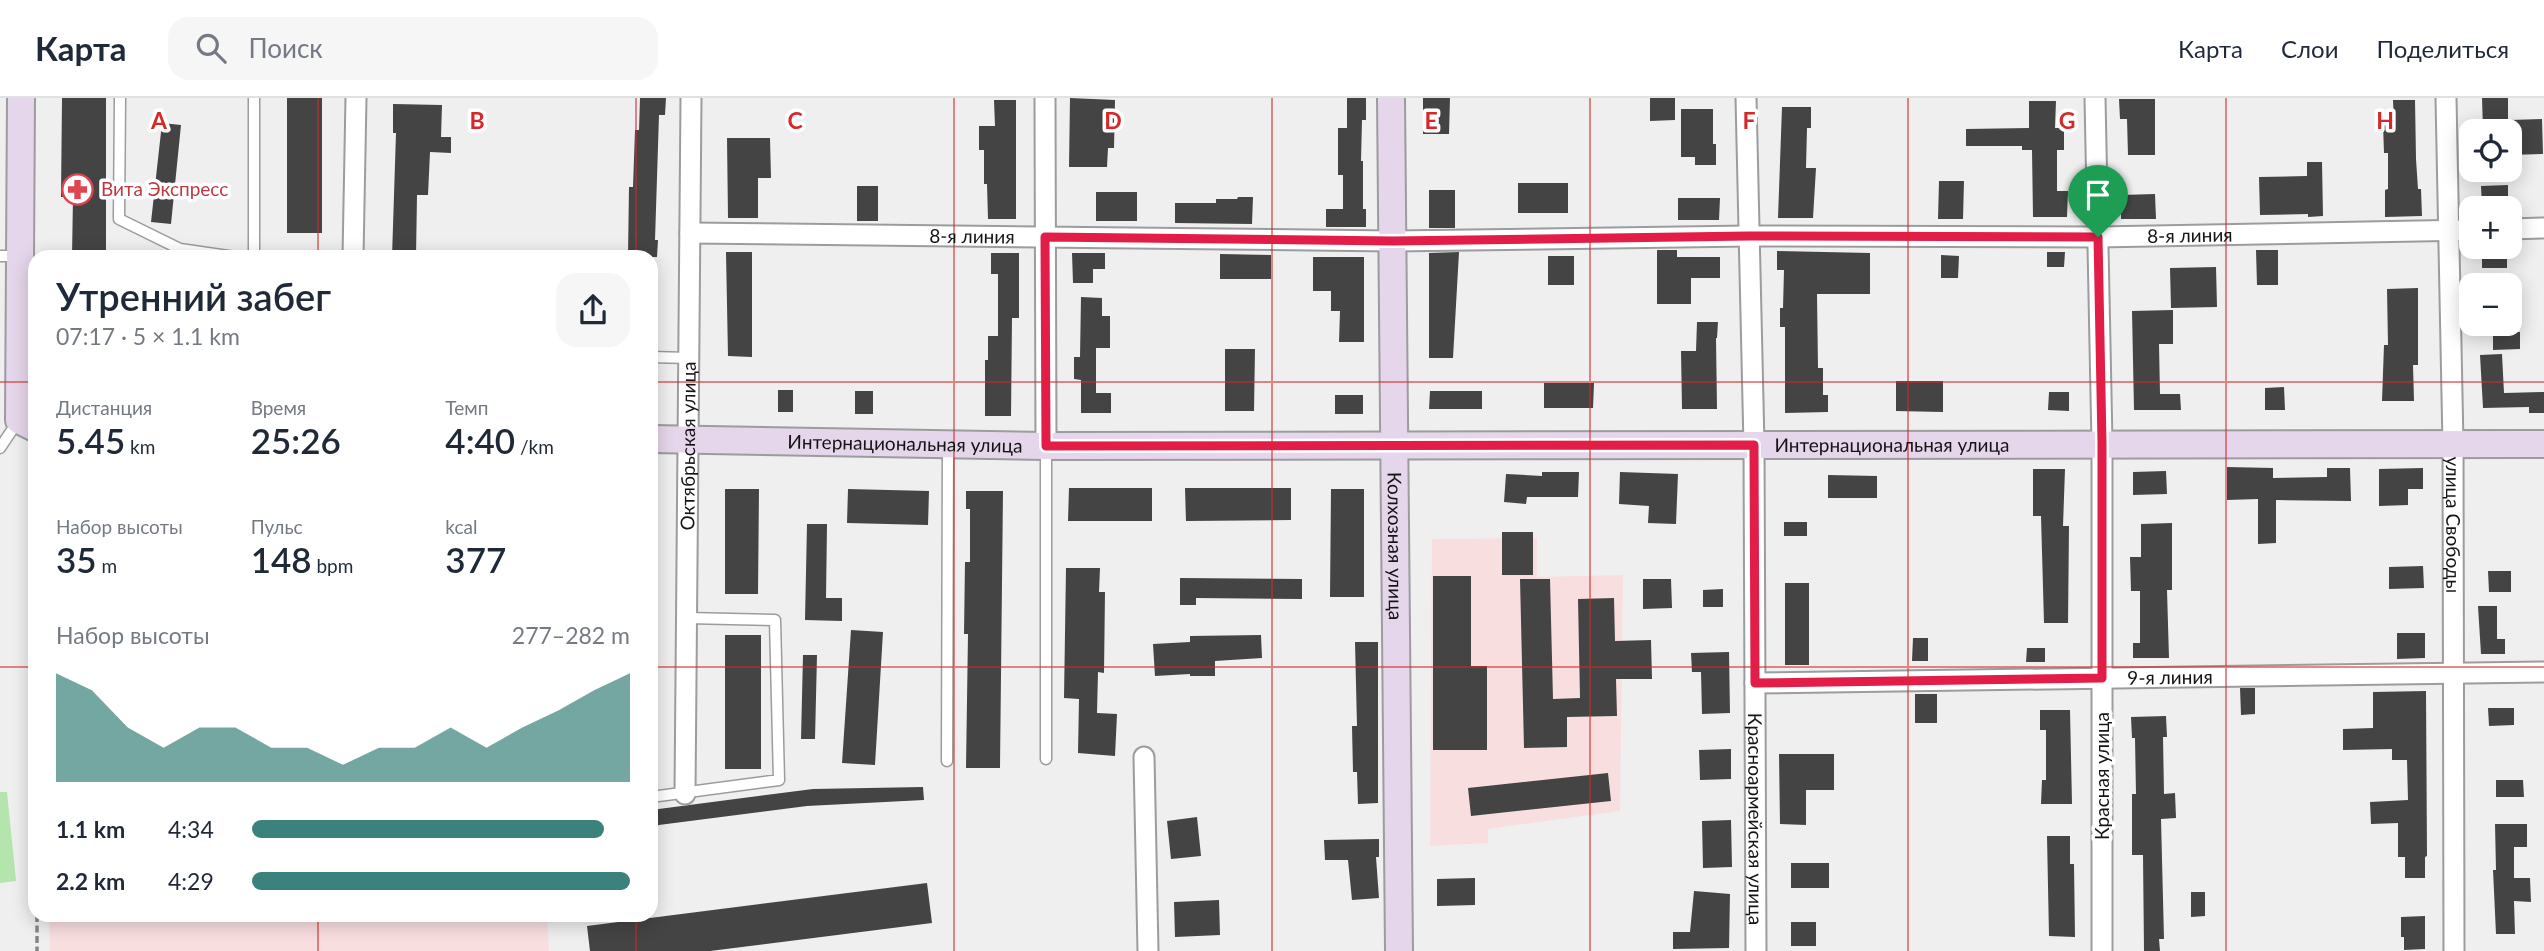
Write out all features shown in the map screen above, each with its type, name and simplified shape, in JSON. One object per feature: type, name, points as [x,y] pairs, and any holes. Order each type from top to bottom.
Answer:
[{"type":"street","points":[[21,98],[10,256],[27,424]]},
{"type":"street","points":[[353,250],[356,98]]},
{"type":"street","name":"Октябрьская улица","points":[[685,794],[691,98]]},
{"type":"street","points":[[1045,98],[1046,446]]},
{"type":"street","name":"Колхозная улица","points":[[1391,98],[1399,951]]},
{"type":"street","name":"Красноармейская улица","points":[[1746,98],[1754,445],[1756,951]]},
{"type":"street","name":"Красная улица","points":[[2095,98],[2102,443],[2102,951]]},
{"type":"street","name":"улица Свободы","points":[[2446,98],[2453,444],[2454,951]]},
{"type":"street","points":[[2522,229],[2544,228]]},
{"type":"street","name":"8-я линия","points":[[690,233],[1393,241],[1749,236],[2098,237],[2459,230]]},
{"type":"street","name":"Интернациональная улица","points":[[658,439],[1046,446],[2544,444]]},
{"type":"street","name":"9-я линия","points":[[1755,683],[2544,672]]},
{"type":"street","points":[[1144,757],[1148,951]]},
{"type":"lane","points":[[120,98],[119,219],[180,248],[192,250]]},
{"type":"lane","points":[[254,98],[254,250]]},
{"type":"lane","points":[[658,357],[689,358]]},
{"type":"lane","points":[[0,449],[27,424]]},
{"type":"lane","points":[[947,761],[948,444]]},
{"type":"lane","points":[[1046,446],[1046,759]]},
{"type":"lane","points":[[658,796],[779,780],[775,620],[687,618]]},
{"type":"path","points":[[37,922],[37,951]]},
{"type":"shaded area","points":[[1537,538],[1537,577],[1623,575],[1620,811],[1488,829],[1488,843],[1430,846],[1432,539]]},
{"type":"shaded area","points":[[49,922],[547,922],[549,951],[50,951]]},
{"type":"green space","points":[[0,792],[7,792],[16,881],[0,883]]},
{"type":"building","points":[[62,98],[106,98],[106,250],[72,250],[73,197],[61,197]]},
{"type":"building","points":[[287,98],[322,98],[322,233],[287,233]]},
{"type":"building","points":[[640,98],[666,98],[665,115],[659,115],[655,240],[658,240],[657,250],[628,250],[629,187],[633,187],[635,130],[639,130]]},
{"type":"building","points":[[1070,98],[1115,100],[1114,148],[1108,148],[1107,167],[1069,167]]},
{"type":"building","points":[[1347,98],[1366,98],[1366,120],[1362,120],[1361,161],[1366,227],[1326,227],[1326,209],[1343,209],[1343,175],[1338,175],[1338,128],[1347,128]]},
{"type":"building","points":[[1423,98],[1450,98],[1449,134],[1423,134]]},
{"type":"building","points":[[1650,98],[1675,98],[1675,120],[1650,121]]},
{"type":"building","points":[[2482,98],[2508,98],[2508,119],[2483,119]]},
{"type":"building","points":[[2119,99],[2155,99],[2155,155],[2128,155],[2127,119],[2120,119]]},
{"type":"building","points":[[994,100],[1016,100],[1016,219],[988,219],[984,150],[979,150],[979,126],[995,126]]},
{"type":"building","points":[[2393,100],[2415,100],[2416,159],[2422,216],[2385,217],[2388,153],[2384,153],[2383,124],[2394,124]]},
{"type":"building","points":[[2029,101],[2056,101],[2055,128],[2064,128],[2064,150],[2057,150],[2057,191],[2068,191],[2067,217],[2033,217],[2032,150],[2022,150],[2022,146],[1966,146],[1966,129],[2029,128]]},
{"type":"building","points":[[393,104],[442,105],[441,137],[451,137],[451,153],[430,152],[428,195],[417,195],[416,250],[392,250],[396,133],[393,133]]},
{"type":"building","points":[[1782,107],[1811,107],[1811,128],[1807,128],[1806,168],[1816,168],[1813,218],[1778,218]]},
{"type":"building","points":[[1681,109],[1713,109],[1716,165],[1695,165],[1695,157],[1681,157]]},
{"type":"building","points":[[2542,119],[2543,154],[2522,155],[2522,120]]},
{"type":"building","points":[[162,123],[181,125],[171,224],[151,222]]},
{"type":"building","points":[[727,138],[770,138],[771,178],[758,178],[758,218],[728,218]]},
{"type":"building","points":[[2307,162],[2322,162],[2323,216],[2260,215],[2259,177],[2307,176]]},
{"type":"building","points":[[1939,181],[1964,181],[1963,219],[1938,219]]},
{"type":"building","points":[[1518,183],[1568,183],[1568,213],[1518,213]]},
{"type":"building","points":[[2508,185],[2508,196],[2482,196],[2481,186]]},
{"type":"building","points":[[857,186],[878,186],[878,221],[857,221]]},
{"type":"building","points":[[1429,190],[1455,190],[1455,228],[1429,228]]},
{"type":"building","points":[[1096,192],[1137,192],[1137,221],[1096,221]]},
{"type":"building","points":[[2155,194],[2156,219],[2121,219],[2121,195]]},
{"type":"building","points":[[1253,197],[1252,224],[1175,223],[1175,203],[1216,203],[1216,199]]},
{"type":"building","points":[[1678,198],[1720,198],[1719,220],[1678,220]]},
{"type":"building","points":[[1657,250],[1677,250],[1677,257],[1720,257],[1720,278],[1691,278],[1691,304],[1657,304]]},
{"type":"building","points":[[2256,250],[2278,250],[2278,285],[2257,285]]},
{"type":"building","points":[[1777,251],[1870,253],[1870,294],[1817,294],[1818,368],[1823,368],[1823,395],[1828,395],[1828,412],[1785,413],[1785,327],[1780,327],[1784,270],[1777,270]]},
{"type":"building","points":[[726,252],[752,252],[752,357],[728,356]]},
{"type":"building","points":[[1459,252],[1453,358],[1429,358],[1429,253]]},
{"type":"building","points":[[2047,252],[2065,252],[2064,267],[2047,267]]},
{"type":"building","points":[[991,253],[1019,253],[1019,318],[1012,318],[1011,416],[985,416],[988,336],[998,336],[998,274],[991,274]]},
{"type":"building","points":[[1072,253],[1105,253],[1105,269],[1093,269],[1093,283],[1073,283]]},
{"type":"building","points":[[1220,254],[1271,255],[1271,279],[1220,279]]},
{"type":"building","points":[[1941,255],[1959,256],[1958,278],[1941,278]]},
{"type":"building","points":[[1548,256],[1574,256],[1574,285],[1548,285]]},
{"type":"building","points":[[1313,257],[1364,257],[1364,342],[1339,342],[1340,311],[1331,311],[1331,291],[1313,291]]},
{"type":"building","points":[[2482,259],[2507,259],[2507,268],[2482,268]]},
{"type":"building","points":[[2216,267],[2217,307],[2171,308],[2170,268]]},
{"type":"building","points":[[2418,288],[2418,365],[2413,365],[2414,401],[2382,401],[2384,345],[2388,345],[2387,289]]},
{"type":"building","points":[[1081,297],[1102,298],[1102,316],[1110,316],[1110,348],[1096,348],[1096,393],[1111,393],[1111,413],[1081,413],[1081,380],[1074,379],[1074,357],[1080,357]]},
{"type":"building","points":[[2173,310],[2173,344],[2159,344],[2160,394],[2180,394],[2181,410],[2134,410],[2132,311]]},
{"type":"building","points":[[1697,322],[1718,322],[1717,409],[1682,409],[1681,351],[1696,351]]},
{"type":"building","points":[[2493,336],[2520,336],[2520,349],[2493,350]]},
{"type":"building","points":[[1225,349],[1255,349],[1254,411],[1225,411]]},
{"type":"building","points":[[2502,354],[2504,393],[2544,392],[2544,413],[2529,413],[2529,407],[2483,408],[2480,355]]},
{"type":"building","points":[[1896,381],[1943,381],[1943,412],[1896,411]]},
{"type":"building","points":[[1544,383],[1594,383],[1593,408],[1544,408]]},
{"type":"building","points":[[2284,387],[2285,410],[2265,410],[2265,388]]},
{"type":"building","points":[[778,390],[793,390],[793,412],[778,412]]},
{"type":"building","points":[[855,391],[873,391],[873,414],[855,414]]},
{"type":"building","points":[[1430,391],[1482,391],[1482,409],[1429,409]]},
{"type":"building","points":[[2049,392],[2069,392],[2069,411],[2048,410]]},
{"type":"building","points":[[1335,395],[1363,395],[1363,414],[1335,414]]},
{"type":"building","points":[[2227,467],[2273,468],[2273,478],[2327,477],[2327,468],[2350,468],[2351,501],[2276,500],[2276,543],[2258,544],[2258,499],[2227,500]]},
{"type":"building","points":[[2423,468],[2423,489],[2408,489],[2408,505],[2379,506],[2379,469]]},
{"type":"building","points":[[2033,469],[2065,469],[2063,526],[2069,526],[2068,623],[2044,623],[2041,516],[2033,516]]},
{"type":"building","points":[[2166,471],[2167,494],[2133,495],[2133,472]]},
{"type":"building","points":[[1542,472],[1579,472],[1578,497],[1527,497],[1526,504],[1504,502],[1506,474],[1542,476]]},
{"type":"building","points":[[1620,472],[1678,474],[1676,524],[1648,523],[1649,506],[1619,504]]},
{"type":"building","points":[[1828,475],[1877,476],[1877,498],[1828,498]]},
{"type":"building","points":[[1069,488],[1152,488],[1152,521],[1068,521]]},
{"type":"building","points":[[1185,488],[1291,488],[1291,520],[1186,521]]},
{"type":"building","points":[[725,489],[759,489],[758,594],[725,594]]},
{"type":"building","points":[[848,489],[929,491],[928,525],[847,523]]},
{"type":"building","points":[[1331,489],[1364,489],[1364,597],[1330,597]]},
{"type":"building","points":[[966,491],[1003,491],[1000,768],[966,768],[968,634],[964,634],[965,562],[970,562],[970,509],[966,509]]},
{"type":"building","points":[[1784,522],[1807,522],[1807,536],[1784,536]]},
{"type":"building","points":[[2172,523],[2172,590],[2167,590],[2169,658],[2133,658],[2133,643],[2140,643],[2140,591],[2131,591],[2130,557],[2141,557],[2141,524]]},
{"type":"building","points":[[807,524],[827,524],[826,598],[842,598],[842,621],[805,620]]},
{"type":"building","points":[[1502,532],[1533,532],[1533,575],[1502,575]]},
{"type":"building","points":[[2423,566],[2424,588],[2389,589],[2389,567]]},
{"type":"building","points":[[1066,568],[1100,568],[1099,592],[1105,592],[1104,673],[1098,672],[1097,713],[1117,714],[1115,756],[1078,753],[1079,699],[1064,698]]},
{"type":"building","points":[[2488,571],[2511,571],[2511,592],[2489,592]]},
{"type":"building","points":[[1433,576],[1471,576],[1471,666],[1487,666],[1487,750],[1433,750]]},
{"type":"building","points":[[1180,578],[1302,579],[1302,599],[1196,598],[1196,605],[1180,605]]},
{"type":"building","points":[[1520,579],[1550,579],[1553,699],[1580,698],[1578,599],[1614,598],[1615,641],[1651,640],[1652,679],[1616,679],[1617,716],[1567,717],[1567,747],[1524,748]]},
{"type":"building","points":[[1643,579],[1671,579],[1672,608],[1643,609]]},
{"type":"building","points":[[1785,583],[1809,583],[1809,665],[1785,665]]},
{"type":"building","points":[[1723,589],[1723,607],[1703,607],[1703,590]]},
{"type":"building","points":[[2478,606],[2497,606],[2497,639],[2505,639],[2505,654],[2481,654]]},
{"type":"building","points":[[851,630],[883,632],[875,765],[842,763]]},
{"type":"building","points":[[2397,633],[2425,633],[2425,658],[2397,659]]},
{"type":"building","points":[[725,635],[761,635],[761,769],[725,769]]},
{"type":"building","points":[[1261,635],[1262,658],[1215,661],[1215,676],[1155,676],[1153,644],[1190,642],[1190,636]]},
{"type":"building","points":[[1913,638],[1928,638],[1928,661],[1912,661]]},
{"type":"building","points":[[1355,642],[1378,642],[1378,803],[1358,804],[1357,772],[1353,772],[1352,726],[1357,726]]},
{"type":"building","points":[[2027,648],[2045,648],[2045,662],[2026,662]]},
{"type":"building","points":[[1729,652],[1730,713],[1702,714],[1701,672],[1692,672],[1691,653]]},
{"type":"building","points":[[803,655],[817,655],[815,739],[801,739]]},
{"type":"building","points":[[2240,688],[2255,688],[2255,714],[2241,715]]},
{"type":"building","points":[[2426,691],[2425,878],[2405,878],[2405,857],[2398,857],[2398,823],[2371,824],[2370,802],[2408,800],[2407,760],[2392,760],[2392,749],[2343,750],[2343,729],[2373,728],[2373,692]]},
{"type":"building","points":[[1915,694],[1937,694],[1937,723],[1915,723]]},
{"type":"building","points":[[2488,708],[2514,708],[2514,725],[2489,726]]},
{"type":"building","points":[[2040,710],[2070,710],[2072,804],[2041,804],[2042,780],[2046,780],[2046,730],[2040,730]]},
{"type":"building","points":[[2166,716],[2167,737],[2163,737],[2164,794],[2175,793],[2176,818],[2161,819],[2164,939],[2159,939],[2160,951],[2144,951],[2143,855],[2132,855],[2132,794],[2136,794],[2135,738],[2132,738],[2131,717]]},
{"type":"building","points":[[1731,749],[1731,779],[1700,780],[1699,750]]},
{"type":"building","points":[[1779,754],[1834,754],[1834,790],[1806,790],[1806,825],[1780,824]]},
{"type":"building","points":[[1608,773],[1611,801],[1471,816],[1468,788]]},
{"type":"building","points":[[2496,780],[2523,780],[2524,797],[2496,797]]},
{"type":"building","points":[[923,787],[924,800],[807,806],[658,825],[658,809],[813,789]]},
{"type":"building","points":[[1197,817],[1201,856],[1171,859],[1167,821]]},
{"type":"building","points":[[1731,820],[1732,867],[1703,868],[1702,821]]},
{"type":"building","points":[[2495,824],[2527,824],[2527,847],[2514,847],[2514,878],[2530,878],[2531,902],[2514,901],[2515,934],[2496,934],[2493,870],[2496,870]]},
{"type":"building","points":[[2047,836],[2070,836],[2070,864],[2074,864],[2075,937],[2049,936]]},
{"type":"building","points":[[1379,839],[1379,857],[1376,857],[1379,898],[1352,900],[1348,860],[1325,860],[1324,840]]},
{"type":"building","points":[[1791,863],[1829,863],[1829,888],[1791,888]]},
{"type":"building","points":[[1475,878],[1475,905],[1437,906],[1437,879]]},
{"type":"building","points":[[927,883],[932,923],[710,951],[590,951],[587,926],[619,922],[658,922],[658,917]]},
{"type":"building","points":[[1694,891],[1730,894],[1729,948],[1673,949],[1673,932],[1690,932]]},
{"type":"building","points":[[2191,892],[2205,892],[2205,916],[2191,917]]},
{"type":"building","points":[[1219,900],[1220,935],[1175,937],[1174,902]]},
{"type":"building","points":[[2425,916],[2425,949],[2404,950],[2401,917]]},
{"type":"building","points":[[1791,922],[1816,922],[1816,946],[1791,946]]},
{"type":"place","name":"Вита Экспресс","points":[[78,189]]},
{"type":"route","points":[[1749,236],[2098,237],[2102,443],[2102,678],[1755,683],[1754,445],[1046,446],[1045,237],[1393,241],[1749,236]]}]
